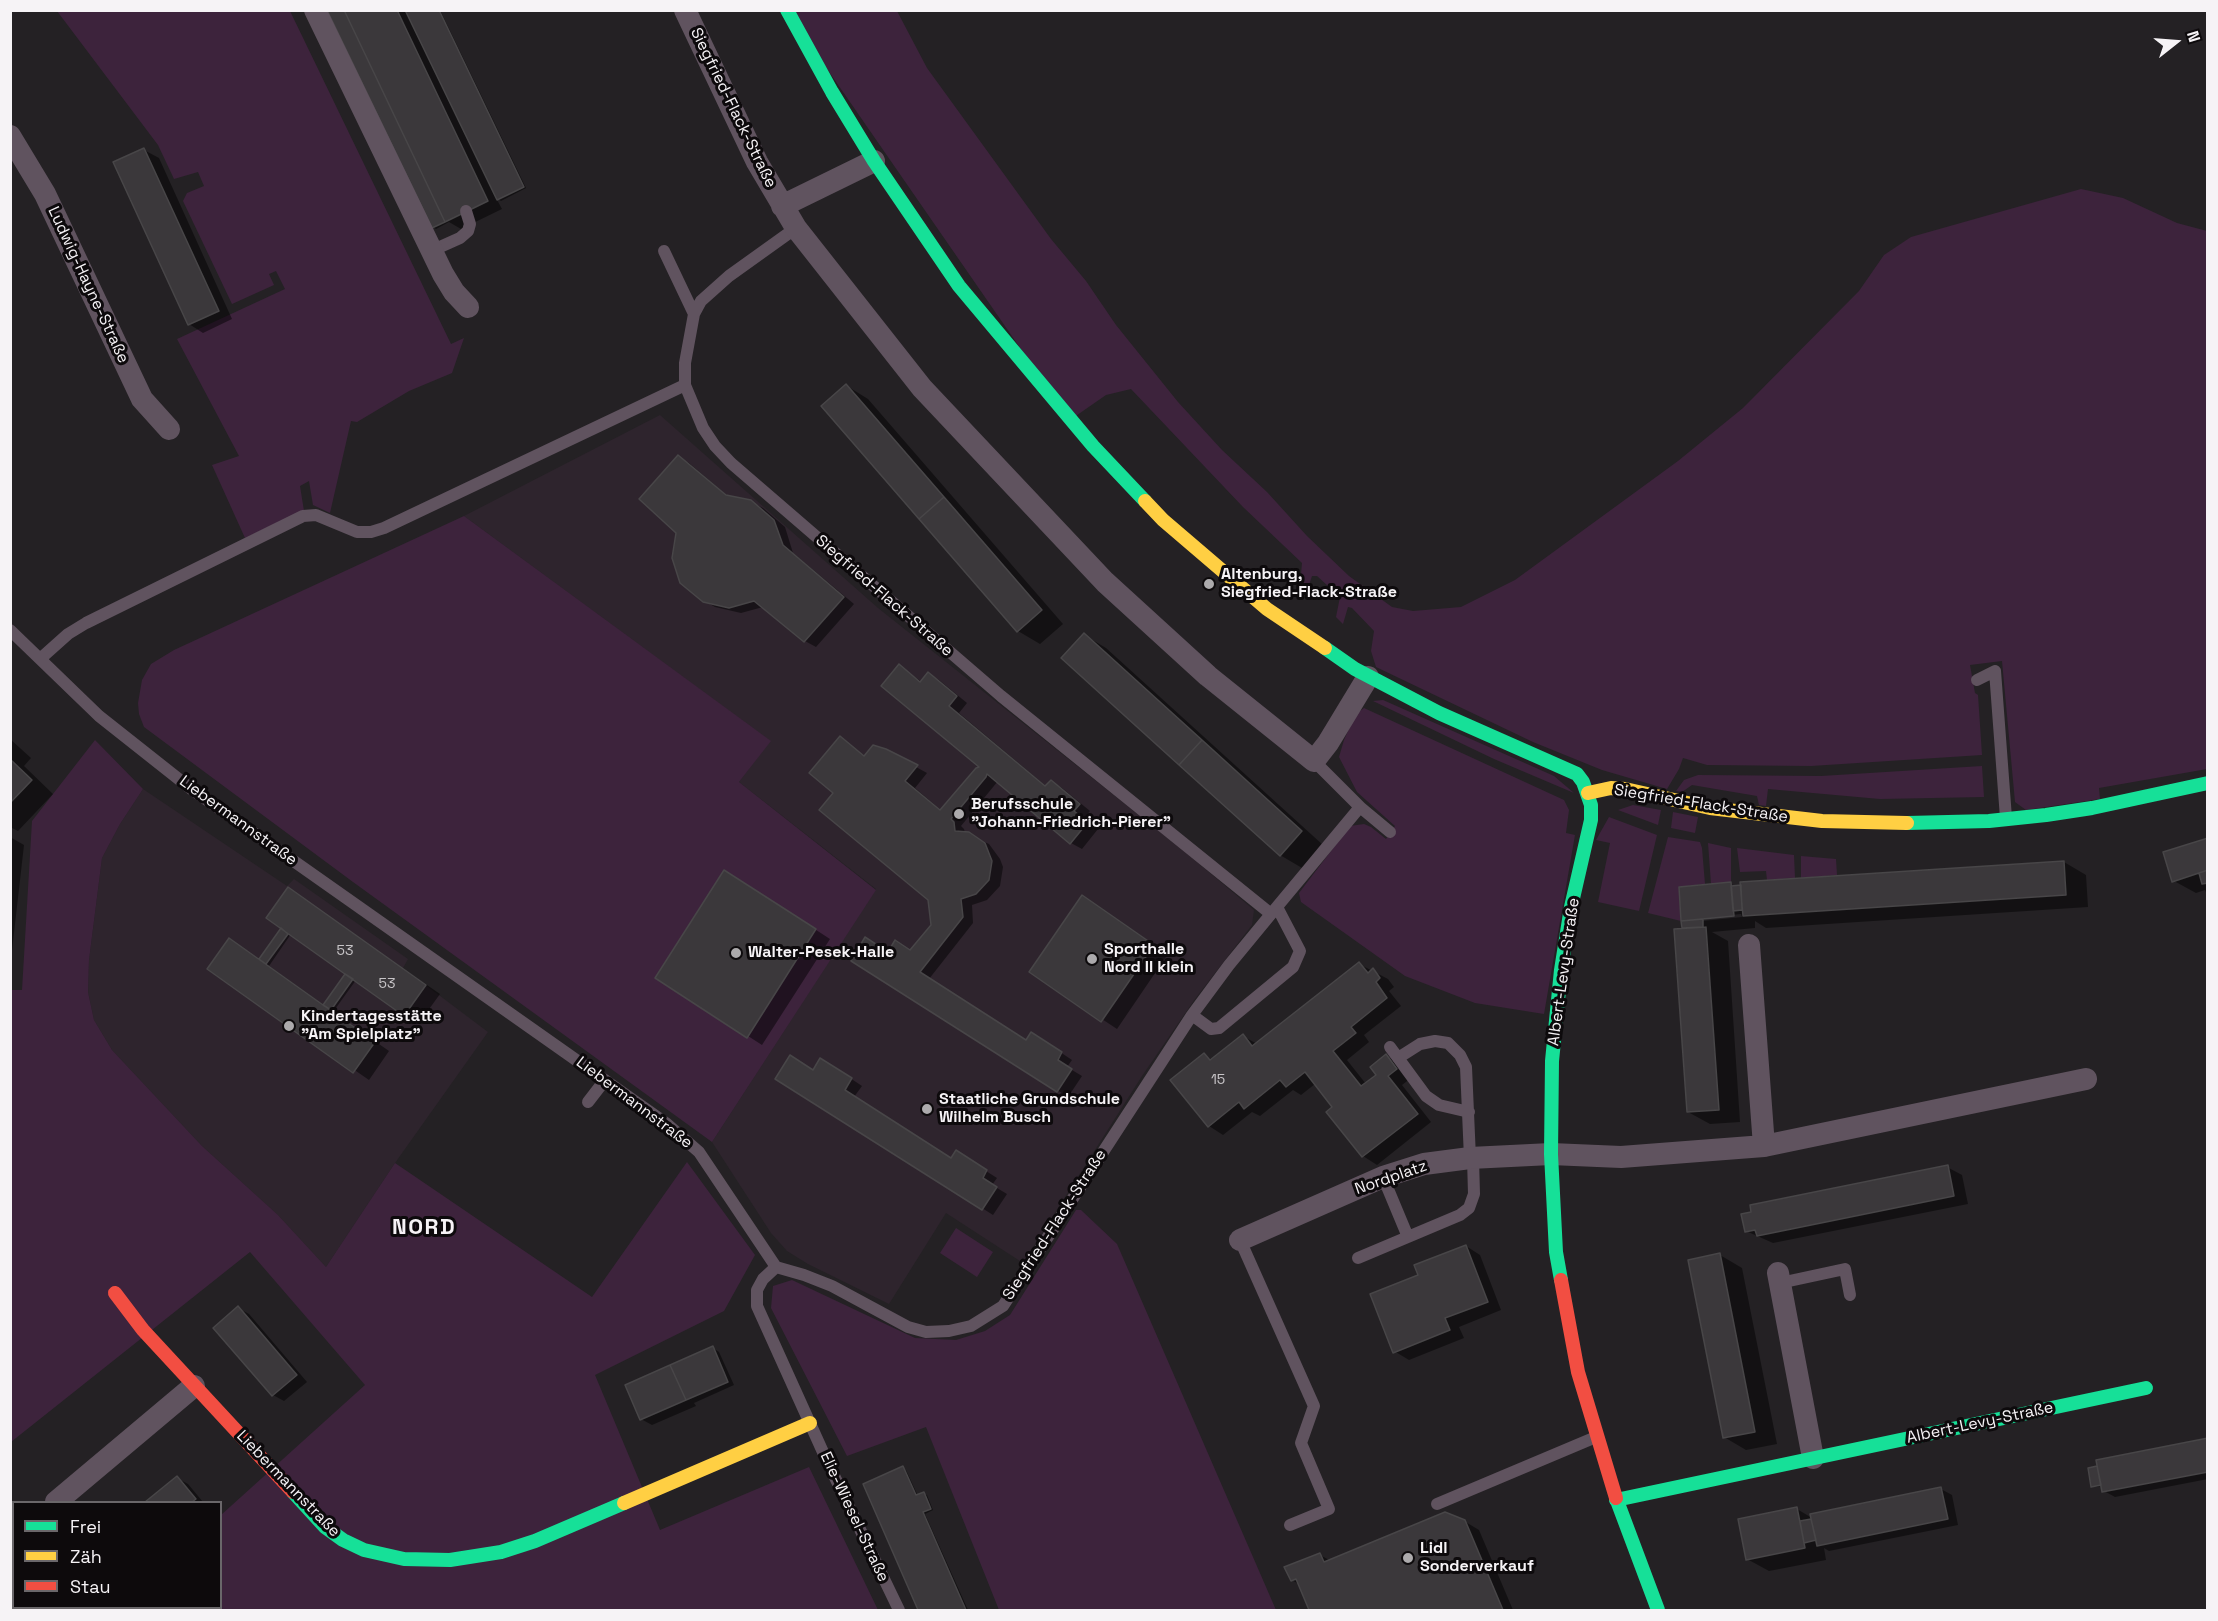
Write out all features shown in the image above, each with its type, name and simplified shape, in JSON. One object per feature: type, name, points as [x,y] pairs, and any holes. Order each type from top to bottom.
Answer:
[{"type":"street","points":[[315,10],[431,251],[454,292],[468,307]]},
{"type":"street","name":"Siegfried-Flack-Straße","points":[[685,10],[757,162],[782,206],[796,228],[922,388],[1106,582],[1208,676],[1314,761]]},
{"type":"street","points":[[787,10],[832,92],[874,161],[959,286],[1109,463],[1163,520],[1267,609],[1368,677],[1439,714],[1577,774],[1588,793]]},
{"type":"street","name":"Ludwig-Hayne-Straße","points":[[11,137],[45,194],[142,399],[169,429]]},
{"type":"street","name":"Siegfried-Flack-Straße","points":[[782,206],[874,161]]},
{"type":"street","points":[[1314,761],[1328,743],[1368,677]]},
{"type":"street","name":"Siegfried-Flack-Straße","points":[[1588,793],[1611,788],[1625,789],[1668,801],[1822,822],[1924,823],[2007,819],[2092,808],[2208,783]]},
{"type":"street","name":"Albert-Levy-Straße","points":[[1588,793],[1591,820],[1571,907],[1555,1018],[1551,1154],[1556,1252],[1578,1372],[1616,1500],[1658,1611]]},
{"type":"street","points":[[1749,945],[1764,1146]]},
{"type":"street","points":[[1551,1154],[1621,1157],[1764,1146],[2086,1079]]},
{"type":"street","name":"Nordplatz","points":[[1240,1240],[1383,1178],[1424,1164],[1472,1158],[1551,1154]]},
{"type":"street","points":[[1779,1278],[1813,1458]]},
{"type":"street","name":"Liebermannstraße","points":[[115,1293],[143,1330],[325,1527],[343,1540],[364,1550],[404,1559],[450,1560],[501,1552],[536,1541],[810,1423]]},
{"type":"street","points":[[58,1501],[194,1386]]},
{"type":"street","name":"Albert-Levy-Straße","points":[[1616,1500],[2146,1388]]},
{"type":"lane","points":[[431,251],[460,238],[468,231],[470,224],[466,211]]},
{"type":"lane","name":"Siegfried-Flack-Straße","points":[[796,228],[729,276],[701,301],[694,314],[685,363],[686,389],[703,428],[715,446],[731,463],[938,644],[1150,816],[1274,911]]},
{"type":"lane","points":[[664,251],[694,314]]},
{"type":"lane","points":[[40,659],[68,634],[86,623],[303,516],[316,515],[357,532],[371,532],[384,528],[686,389]]},
{"type":"lane","name":"Liebermannstraße","points":[[10,630],[99,716],[190,788],[667,1124],[699,1152],[776,1267]]},
{"type":"lane","points":[[1977,680],[1995,671],[2007,819]]},
{"type":"lane","name":"Siegfried-Flack-Straße","points":[[776,1267],[832,1286],[908,1327],[926,1332],[949,1331],[971,1326],[1003,1306],[1192,1015],[1229,965],[1360,807],[1314,761]]},
{"type":"lane","points":[[1360,807],[1389,832]]},
{"type":"lane","points":[[1192,1015],[1211,1029],[1219,1028],[1293,967],[1300,951],[1274,911]]},
{"type":"lane","points":[[1358,1258],[1460,1215],[1469,1208],[1474,1194],[1466,1067],[1460,1055],[1448,1043],[1435,1041],[1420,1044],[1398,1058]]},
{"type":"lane","points":[[1390,1047],[1426,1096],[1439,1105],[1469,1112]]},
{"type":"lane","points":[[588,1102],[605,1080]]},
{"type":"lane","points":[[1383,1178],[1408,1237]]},
{"type":"lane","points":[[1240,1240],[1314,1406],[1301,1443],[1329,1509],[1290,1525]]},
{"type":"lane","points":[[776,1267],[763,1279],[757,1290],[757,1306],[810,1423]]},
{"type":"lane","points":[[1779,1278],[1845,1269],[1850,1295]]},
{"type":"lane","name":"Elie-Wiesel-Straße","points":[[810,1423],[898,1611]]},
{"type":"lane","points":[[1437,1504],[1597,1436]]},
{"type":"shaded area","points":[[57,11],[290,11],[451,344],[464,338],[452,373],[409,391],[357,422],[351,421],[330,513],[313,505],[309,481],[300,486],[304,511],[245,538],[212,465],[239,456],[177,339],[285,289],[276,271],[269,274],[274,285],[232,304],[183,201],[187,193],[204,186],[198,172],[174,179],[158,145]]},
{"type":"shaded area","points":[[787,11],[897,11],[927,68],[1051,239],[1178,402],[1222,450],[1267,492],[1307,536],[1349,576],[1392,607],[1413,611],[1461,607],[1515,580],[1678,461],[1743,408],[1859,291],[1884,255],[1911,237],[2081,189],[2123,198],[2177,223],[2207,231],[2207,769],[2099,788],[2100,799],[2026,810],[2015,802],[2002,661],[1970,665],[1975,693],[1978,695],[1982,755],[1811,766],[1707,765],[1683,758],[1667,789],[1602,770],[1533,742],[1376,667],[1371,651],[1374,631],[1352,608],[1348,607],[1343,624],[1336,617],[1340,597],[1317,576],[1312,576],[1307,591],[1300,585],[1302,563],[1243,507],[1131,389],[1106,395],[1070,420]]},
{"type":"shaded area","points":[[660,415],[878,608],[1178,846],[1254,910],[1252,925],[1195,999],[1142,1076],[1023,1263],[946,1213],[889,1304],[808,1264],[787,1251],[771,1233],[712,1142],[876,889],[739,782],[770,741],[464,516]]},
{"type":"shaded area","points":[[464,516],[771,741],[739,782],[876,890],[712,1142],[353,882],[144,727],[138,703],[142,680],[151,664],[174,650]]},
{"type":"shaded area","points":[[1383,700],[1554,776],[1574,793],[1494,759],[1373,701]]},
{"type":"shaded area","points":[[1364,708],[1564,800],[1569,810],[1566,833],[1575,835],[1544,1014],[1475,1003],[1405,976],[1301,902],[1299,893],[1350,826],[1364,824],[1386,839],[1395,826],[1357,792],[1339,757],[1355,715]]},
{"type":"shaded area","points":[[95,740],[143,789],[120,824],[102,858],[89,960],[88,992],[94,1020],[112,1050],[202,1146],[278,1215],[326,1267],[395,1163],[592,1297],[687,1162],[755,1255],[724,1311],[595,1375],[660,1530],[809,1467],[878,1610],[128,1609],[222,1609],[222,1514],[365,1385],[250,1252],[11,1442],[11,990],[22,990],[32,821]]},
{"type":"shaded area","points":[[1982,766],[1984,797],[1880,799],[1768,789],[1766,806],[1759,805],[1757,796],[1692,785],[1682,792],[1676,791],[1684,780],[1698,775],[1821,776]]},
{"type":"shaded area","name":"Kindertagesstätte \"Am Spielplatz\"","points":[[143,789],[287,886],[294,879],[408,959],[403,968],[488,1032],[395,1163],[326,1267],[278,1215],[202,1146],[112,1050],[94,1020],[88,992],[89,960],[102,858],[120,824]]},
{"type":"shaded area","points":[[1633,805],[1661,810],[1658,825],[1618,810]]},
{"type":"shaded area","points":[[1673,812],[1698,817],[1695,833],[1671,828]]},
{"type":"shaded area","points":[[1609,817],[1657,835],[1639,911],[1598,902],[1610,843],[1596,840]]},
{"type":"shaded area","points":[[1668,837],[1700,842],[1702,848],[1705,884],[1679,887],[1681,921],[1648,913]]},
{"type":"shaded area","points":[[1708,843],[1731,848],[1731,882],[1711,884]]},
{"type":"shaded area","points":[[1737,848],[1794,855],[1795,878],[1767,880],[1766,871],[1740,872]]},
{"type":"shaded area","points":[[1801,856],[1836,859],[1837,875],[1801,878]]},
{"type":"shaded area","points":[[1076,1210],[1081,1210],[1117,1244],[1276,1610],[999,1610],[926,1427],[847,1456],[771,1308],[773,1286],[792,1280],[915,1338],[956,1340],[985,1331],[1010,1315]]},
{"type":"shaded area","points":[[956,1228],[993,1252],[977,1277],[940,1253]]},
{"type":"building","points":[[327,10],[344,10],[445,222],[432,228]]},
{"type":"building","points":[[344,10],[397,10],[488,201],[445,222]]},
{"type":"building","points":[[405,10],[439,10],[524,187],[497,200]]},
{"type":"building","points":[[144,148],[219,311],[188,325],[113,162]]},
{"type":"building","points":[[846,384],[944,497],[919,519],[821,406]]},
{"type":"building","points":[[678,455],[726,495],[751,500],[774,520],[783,545],[844,597],[804,642],[754,601],[729,608],[703,602],[680,583],[672,558],[676,533],[639,499]]},
{"type":"building","points":[[944,497],[1042,610],[1017,632],[919,519]]},
{"type":"building","points":[[1084,633],[1202,740],[1179,765],[1061,658]]},
{"type":"building","points":[[899,664],[920,682],[928,672],[957,696],[949,706],[1045,786],[1051,780],[1080,804],[1074,811],[1088,822],[1070,844],[987,774],[951,819],[954,822],[955,831],[969,832],[985,843],[992,861],[989,880],[976,894],[961,899],[963,917],[920,972],[1026,1040],[1031,1032],[1062,1052],[1058,1060],[1072,1069],[1057,1092],[851,961],[865,937],[888,952],[895,940],[910,950],[931,925],[928,900],[819,810],[833,793],[809,773],[840,736],[864,756],[873,745],[918,765],[905,781],[940,810],[979,767],[881,686]]},
{"type":"building","points":[[1202,740],[1302,831],[1280,856],[1179,765]]},
{"type":"building","points":[[10,759],[32,780],[10,803]]},
{"type":"building","points":[[2208,838],[2208,870],[2172,882],[2163,852]]},
{"type":"building","points":[[2064,861],[2066,895],[1743,916],[1740,882]]},
{"type":"building","name":"Walter-Pesek-Halle","points":[[724,870],[816,929],[747,1038],[655,978]]},
{"type":"building","points":[[2208,870],[2208,883],[2202,884],[2199,873]]},
{"type":"building","points":[[1731,882],[1734,916],[1681,921],[1679,887]]},
{"type":"building","points":[[1741,885],[1742,910],[1733,911],[1731,886]]},
{"type":"building","points":[[288,887],[426,985],[404,1016],[266,918]]},
{"type":"building","name":"Sporthalle Nord II klein","points":[[1082,895],[1154,945],[1101,1022],[1029,972]]},
{"type":"building","points":[[1703,919],[1703,927],[1682,928],[1681,921]]},
{"type":"building","points":[[1706,927],[1719,1110],[1687,1112],[1674,929]]},
{"type":"building","points":[[281,928],[288,934],[266,964],[259,959]]},
{"type":"building","points":[[229,938],[375,1042],[353,1073],[207,969]]},
{"type":"building","points":[[1359,962],[1368,973],[1373,968],[1380,978],[1376,982],[1387,998],[1351,1027],[1356,1033],[1333,1051],[1361,1086],[1376,1075],[1370,1067],[1386,1054],[1397,1069],[1388,1076],[1418,1114],[1362,1157],[1326,1112],[1332,1107],[1305,1072],[1286,1087],[1280,1080],[1244,1109],[1239,1102],[1208,1127],[1170,1080],[1204,1053],[1210,1060],[1243,1034],[1252,1046]]},
{"type":"building","points":[[345,974],[353,979],[331,1010],[323,1005]]},
{"type":"building","points":[[790,1055],[813,1070],[820,1058],[852,1078],[845,1090],[951,1158],[956,1150],[987,1170],[983,1178],[997,1187],[982,1210],[775,1079]]},
{"type":"building","points":[[1948,1165],[1954,1196],[1757,1236],[1755,1230],[1745,1232],[1741,1214],[1751,1212],[1750,1205]]},
{"type":"building","points":[[1466,1245],[1488,1302],[1445,1318],[1450,1330],[1393,1353],[1370,1294],[1418,1275],[1414,1265]]},
{"type":"building","points":[[1720,1253],[1755,1432],[1723,1438],[1688,1260]]},
{"type":"building","points":[[238,1306],[297,1375],[272,1396],[213,1328]]},
{"type":"building","points":[[713,1346],[728,1382],[686,1400],[670,1365]]},
{"type":"building","points":[[670,1365],[686,1400],[640,1420],[625,1385]]},
{"type":"building","points":[[2208,1438],[2208,1472],[2102,1492],[2096,1460]]},
{"type":"building","points":[[903,1466],[916,1495],[924,1492],[931,1509],[923,1512],[966,1610],[918,1610],[863,1484]]},
{"type":"building","points":[[2097,1466],[2101,1485],[2091,1487],[2088,1468]]},
{"type":"building","points":[[177,1476],[196,1499],[193,1501],[146,1501]]},
{"type":"building","points":[[1941,1487],[1948,1519],[1817,1546],[1810,1514]]},
{"type":"building","points":[[1797,1507],[1805,1548],[1746,1560],[1738,1519]]},
{"type":"building","name":"Lidl Sonderverkauf","points":[[1445,1512],[1465,1520],[1503,1610],[1309,1610],[1296,1579],[1291,1581],[1284,1567],[1320,1553],[1324,1562]]},
{"type":"building","points":[[1811,1519],[1816,1540],[1804,1543],[1800,1521]]},
{"type":"building","points":[[52,1609],[96,1610],[53,1610]]},
{"type":"traffic: fast","points":[[787,10],[832,92],[874,161],[959,286],[1093,446],[1145,501]]},
{"type":"traffic: fast","points":[[1325,648],[1355,669],[1439,713],[1577,774],[1583,782],[1591,805],[1591,820],[1571,907],[1561,970],[1552,1061],[1551,1154],[1556,1252],[1561,1280]]},
{"type":"traffic: fast","points":[[1907,823],[1989,821],[2046,815],[2092,808],[2208,783]]},
{"type":"traffic: fast","points":[[1616,1500],[2146,1388]]},
{"type":"traffic: fast","points":[[293,1492],[325,1527],[343,1540],[364,1550],[404,1559],[450,1560],[501,1552],[535,1541],[624,1503]]},
{"type":"traffic: fast","points":[[1616,1498],[1658,1610]]},
{"type":"traffic: slow","points":[[1145,501],[1163,520],[1267,609],[1325,648]]},
{"type":"traffic: slow","points":[[1588,793],[1611,788],[1625,789],[1710,808],[1822,821],[1907,823]]},
{"type":"traffic: slow","points":[[624,1503],[810,1423]]},
{"type":"traffic: jam","points":[[1561,1280],[1578,1372],[1616,1498]]},
{"type":"traffic: jam","points":[[115,1293],[143,1330],[293,1492]]},
{"type":"place","name":"Altenburg, Siegfried-Flack-Straße","points":[[1209,584]]},
{"type":"place","name":"Berufsschule \"Johann-Friedrich-Pierer\"","points":[[959,814]]},
{"type":"place","name":"Walter-Pesek-Halle","points":[[736,953]]},
{"type":"place","name":"Sporthalle Nord II klein","points":[[1092,959]]},
{"type":"place","name":"Kindertagesstätte \"Am Spielplatz\"","points":[[289,1026]]},
{"type":"place","name":"Staatliche Grundschule Wilhelm Busch","points":[[927,1109]]},
{"type":"place","name":"Lidl Sonderverkauf","points":[[1408,1558]]},
{"type":"district","name":"NORD","points":[[424,1228]]}]
